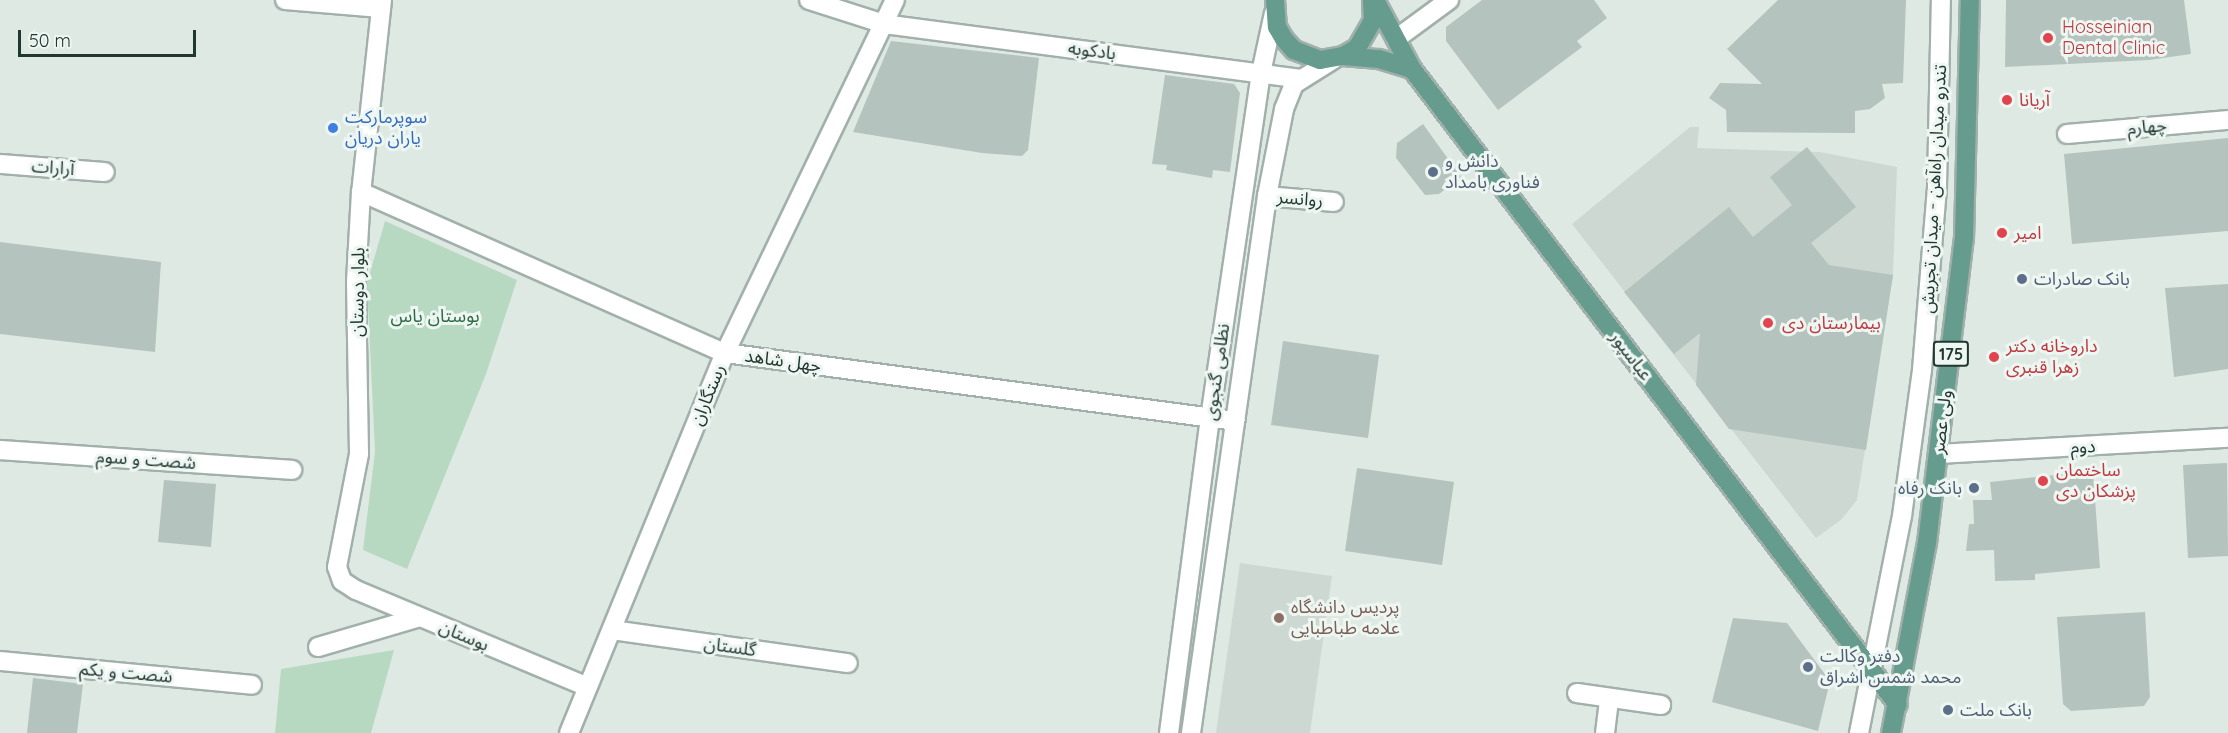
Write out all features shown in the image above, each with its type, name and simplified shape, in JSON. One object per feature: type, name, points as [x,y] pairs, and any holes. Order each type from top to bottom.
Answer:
[{"type":"main road","name":"عباسپور","points":[[1374,0],[1412,69],[1871,674],[1898,705]]},
{"type":"main road","points":[[1338,57],[1367,35],[1373,20],[1374,0]]},
{"type":"main road","name":"ولی عصر","points":[[1892,733],[1927,543],[1964,238],[1970,0]]},
{"type":"main road","points":[[1274,7],[1277,27],[1294,50],[1313,58],[1379,59],[1412,69]]},
{"type":"street","points":[[285,0],[382,4]]},
{"type":"street","name":"بادکوبه","points":[[809,0],[884,24],[1301,79]]},
{"type":"street","name":"رستگاران","points":[[569,733],[725,353],[895,0]]},
{"type":"street","points":[[1396,39],[1449,0]]},
{"type":"street","name":"تندرو میدان راه‌آهن - میدان تجریش","points":[[1859,733],[1902,516],[1923,359],[1937,186],[1941,0]]},
{"type":"street","name":"بلوار دوستان","points":[[342,581],[338,567],[359,454],[356,282],[361,192],[382,4]]},
{"type":"street","name":"نظامی گنجوی","points":[[1169,733],[1210,418],[1261,74],[1274,7]]},
{"type":"street","name":"نظامی گنجوی","points":[[1191,733],[1267,196],[1284,109],[1301,79],[1338,57]]},
{"type":"street","name":"چهارم","points":[[2067,134],[2228,120]]},
{"type":"street","name":"آرارات","points":[[0,164],[105,172]]},
{"type":"street","name":"چهل شاهد","points":[[361,192],[725,353],[1235,422]]},
{"type":"street","name":"روانسر","points":[[1267,196],[1334,202]]},
{"type":"street","name":"دوم","points":[[1938,454],[2228,438]]},
{"type":"street","name":"شصت و سوم","points":[[0,450],[292,470]]},
{"type":"street","name":"بوستان","points":[[342,581],[420,617],[588,687]]},
{"type":"street","points":[[318,647],[420,617]]},
{"type":"street","name":"گلستان","points":[[612,630],[848,663]]},
{"type":"street","name":"شصت و یکم","points":[[0,661],[252,685]]},
{"type":"street","points":[[1577,693],[1661,705]]},
{"type":"street","points":[[1605,733],[1609,698]]},
{"type":"shaded area","name":"بیمارستان دی","points":[[1690,127],[1699,127],[1697,148],[1820,152],[1897,167],[1893,275],[1857,500],[1842,519],[1816,538],[1572,224]]},
{"type":"shaded area","name":"پردیس دانشگاه علامه طباطبایی","points":[[1240,563],[1332,576],[1310,733],[1216,733]]},
{"type":"green space","name":"بوستان یاس","points":[[385,221],[517,280],[486,374],[407,569],[363,550],[375,452],[367,283]]},
{"type":"green space","points":[[394,650],[371,733],[275,733],[281,669]]},
{"type":"building","points":[[1482,0],[1594,0],[1607,18],[1577,41],[1582,47],[1498,110],[1446,41],[1446,27]]},
{"type":"building","points":[[1778,0],[1906,0],[1903,83],[1882,84],[1885,98],[1870,109],[1855,111],[1855,133],[1727,132],[1726,110],[1709,98],[1720,83],[1762,84],[1727,49]]},
{"type":"building","points":[[2006,0],[2184,0],[2191,54],[2149,60],[2005,67]]},
{"type":"building","points":[[891,41],[1039,58],[1028,150],[1022,156],[982,153],[853,132]]},
{"type":"building","points":[[1165,75],[1234,84],[1240,93],[1230,172],[1213,170],[1212,178],[1166,170],[1167,165],[1152,164]]},
{"type":"building","points":[[1423,124],[1461,177],[1439,194],[1425,195],[1396,158],[1397,143]]},
{"type":"building","points":[[2228,138],[2228,231],[2072,244],[2064,154]]},
{"type":"building","points":[[1807,147],[1856,207],[1811,243],[1829,265],[1893,275],[1866,450],[1729,429],[1696,385],[1700,333],[1674,354],[1624,292],[1729,207],[1753,237],[1792,205],[1770,177]]},
{"type":"building","points":[[0,242],[161,262],[155,352],[0,334]]},
{"type":"building","points":[[2228,284],[2228,369],[2174,377],[2165,288]]},
{"type":"building","points":[[1283,341],[1379,355],[1368,438],[1271,425]]},
{"type":"building","points":[[2227,463],[2228,556],[2188,558],[2183,465]]},
{"type":"building","points":[[1357,468],[1454,482],[1442,565],[1345,551]]},
{"type":"building","points":[[2093,471],[2100,568],[2035,574],[2035,580],[1995,581],[1994,550],[1966,551],[1969,524],[1974,524],[1973,500],[1992,500],[1990,482]]},
{"type":"building","points":[[164,480],[216,484],[211,547],[158,542]]},
{"type":"building","points":[[2145,612],[2150,697],[2144,706],[2071,711],[2063,704],[2057,617]]},
{"type":"building","points":[[1733,618],[1787,623],[1830,681],[1818,731],[1712,702]]},
{"type":"building","points":[[33,678],[83,684],[77,733],[27,733]]},
{"type":"place","name":"Hosseinian Dental Clinic","points":[[2048,38]]},
{"type":"place","name":"آریانا","points":[[2007,100]]},
{"type":"place","name":"سوپرمارکت یاران دریان","points":[[333,128]]},
{"type":"place","name":"دانش و فناوری بامداد","points":[[1433,172]]},
{"type":"place","name":"امیر","points":[[2002,233]]},
{"type":"place","name":"بانک صادرات","points":[[2022,279]]},
{"type":"place","name":"بیمارستان دی","points":[[1768,323]]},
{"type":"place","name":"داروخانه دکتر زهرا قنبری","points":[[1994,357]]},
{"type":"place","name":"ساختمان پزشکان دی","points":[[2043,481]]},
{"type":"place","name":"بانک رفاه","points":[[1974,488]]},
{"type":"place","name":"پردیس دانشگاه علامه طباطبایی","points":[[1279,618]]},
{"type":"place","name":"دفتر وکالت محمد شمس اشراق","points":[[1808,667]]},
{"type":"place","name":"بانک ملت","points":[[1948,710]]}]
